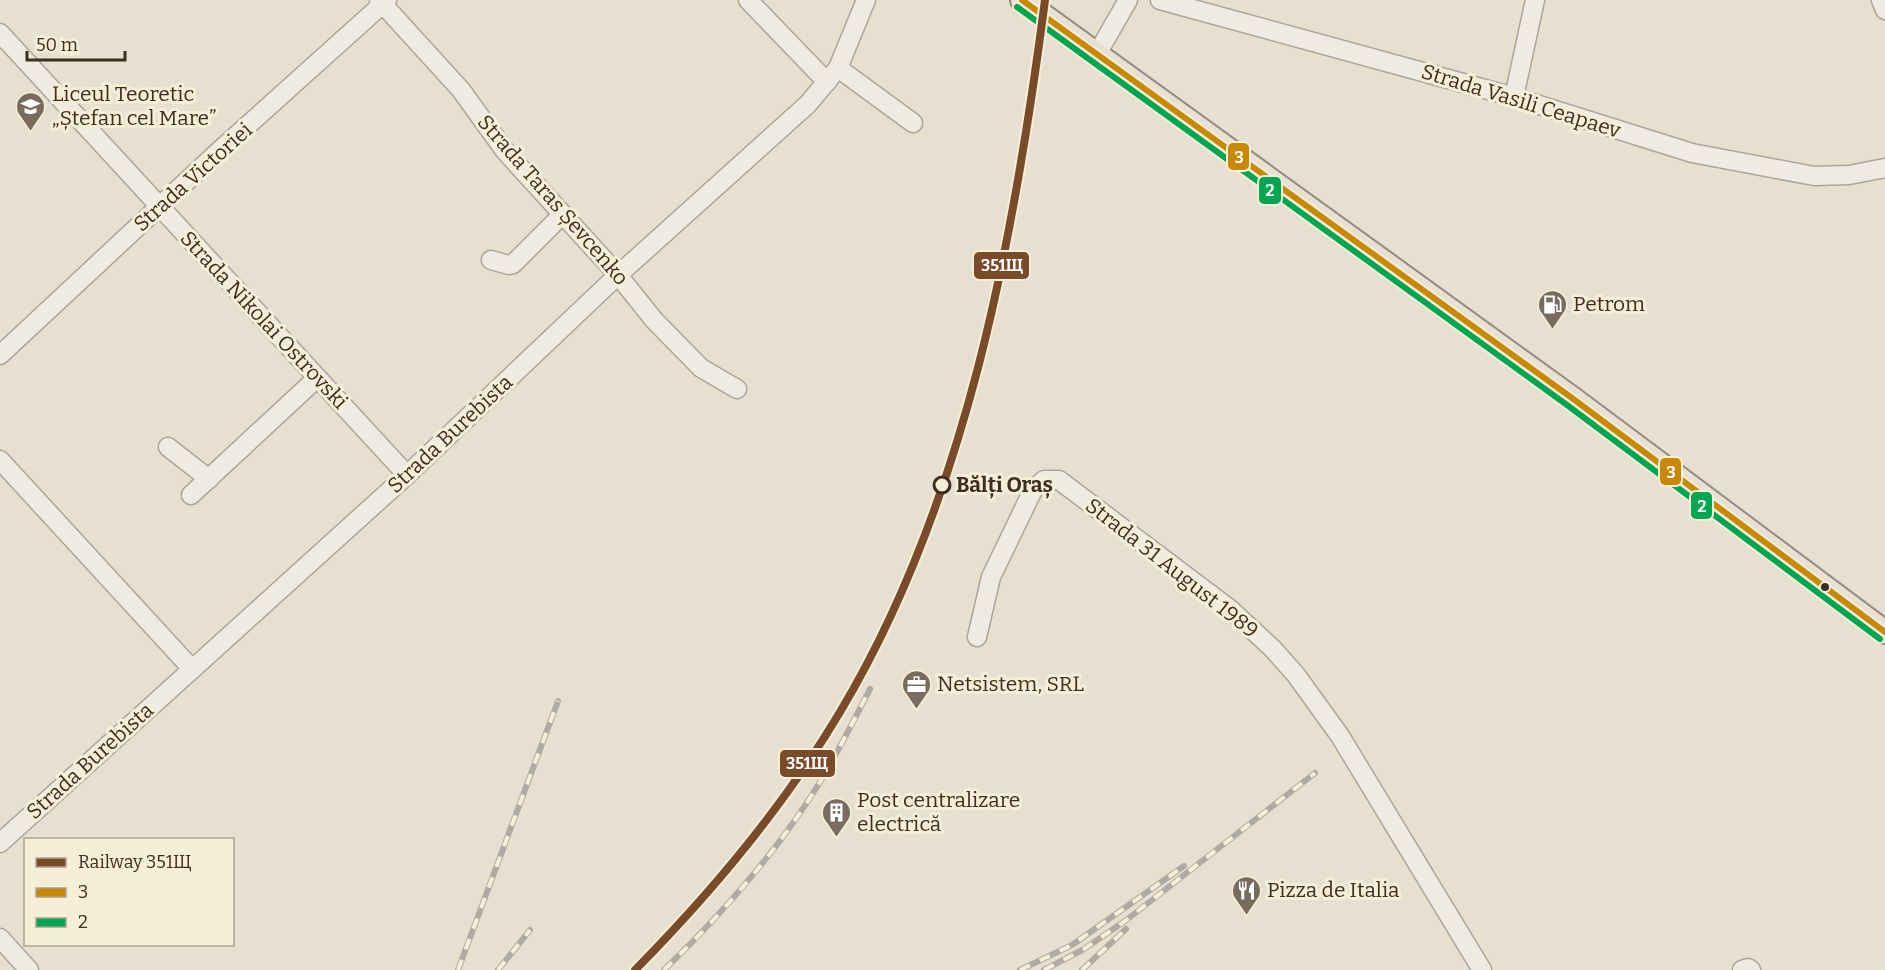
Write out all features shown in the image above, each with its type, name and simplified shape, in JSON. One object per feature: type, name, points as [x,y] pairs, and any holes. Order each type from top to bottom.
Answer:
[{"type":"main road","points":[[1022,0],[1572,398],[1885,632]]},
{"type":"street","points":[[748,0],[832,75],[913,123]]},
{"type":"street","name":"Strada Burebista","points":[[0,843],[407,475],[618,275],[773,136],[832,75],[866,0]]},
{"type":"street","points":[[1089,48],[1128,0]]},
{"type":"street","name":"Strada Vasili Ceapaev","points":[[1160,0],[1514,97],[1692,153],[1814,177],[1849,175],[1885,168]]},
{"type":"street","points":[[1514,97],[1535,0]]},
{"type":"street","points":[[1881,0],[1885,10]]},
{"type":"street","name":"Strada Victoriei","points":[[0,356],[159,206],[383,1]]},
{"type":"street","name":"Strada Taras Șevcenko","points":[[383,1],[461,90],[505,151],[691,359],[737,389]]},
{"type":"street","name":"Strada Nikolai Ostrovski","points":[[0,33],[407,475]]},
{"type":"street","points":[[491,260],[513,264],[563,214]]},
{"type":"street","points":[[191,495],[317,378]]},
{"type":"street","points":[[168,447],[209,479]]},
{"type":"street","points":[[0,460],[192,669]]},
{"type":"street","name":"Strada 31 August 1989","points":[[976,637],[991,577],[1033,490],[1044,480],[1059,480],[1231,610],[1273,649],[1296,675],[1340,736],[1482,970]]},
{"type":"street","points":[[0,938],[29,970]]},
{"type":"street","points":[[1742,970],[1748,968],[1751,970]]},
{"type":"railway","points":[[664,970],[728,904],[786,833],[827,771],[870,689]]},
{"type":"railway","points":[[458,970],[558,701]]},
{"type":"railway","points":[[1044,970],[1084,949],[1125,921],[1315,773]]},
{"type":"railway","points":[[1020,970],[1072,945],[1184,866]]},
{"type":"railway","points":[[1082,970],[1126,929]]},
{"type":"railway","points":[[498,970],[530,930]]},
{"type":"rail line","name":"351Щ","points":[[635,970],[719,879],[795,782],[840,712],[884,631],[921,546],[952,458],[978,367],[1000,275],[1018,183],[1045,0]]},
{"type":"transit line","name":"3","points":[[1022,0],[1572,398],[1885,632]]},
{"type":"transit line","name":"2","points":[[1017,7],[1567,405],[1880,639]]},
{"type":"place","name":"Liceul Teoretic „Ștefan cel Mare”","points":[[31,132]]},
{"type":"place","name":"Petrom","points":[[1552,330]]},
{"type":"place","name":"Bălți Oraș","points":[[942,485]]},
{"type":"place","name":"Netsistem, SRL","points":[[916,710]]},
{"type":"place","name":"Post centralizare electrică","points":[[836,838]]},
{"type":"place","name":"Pizza de Italia","points":[[1246,916]]}]
